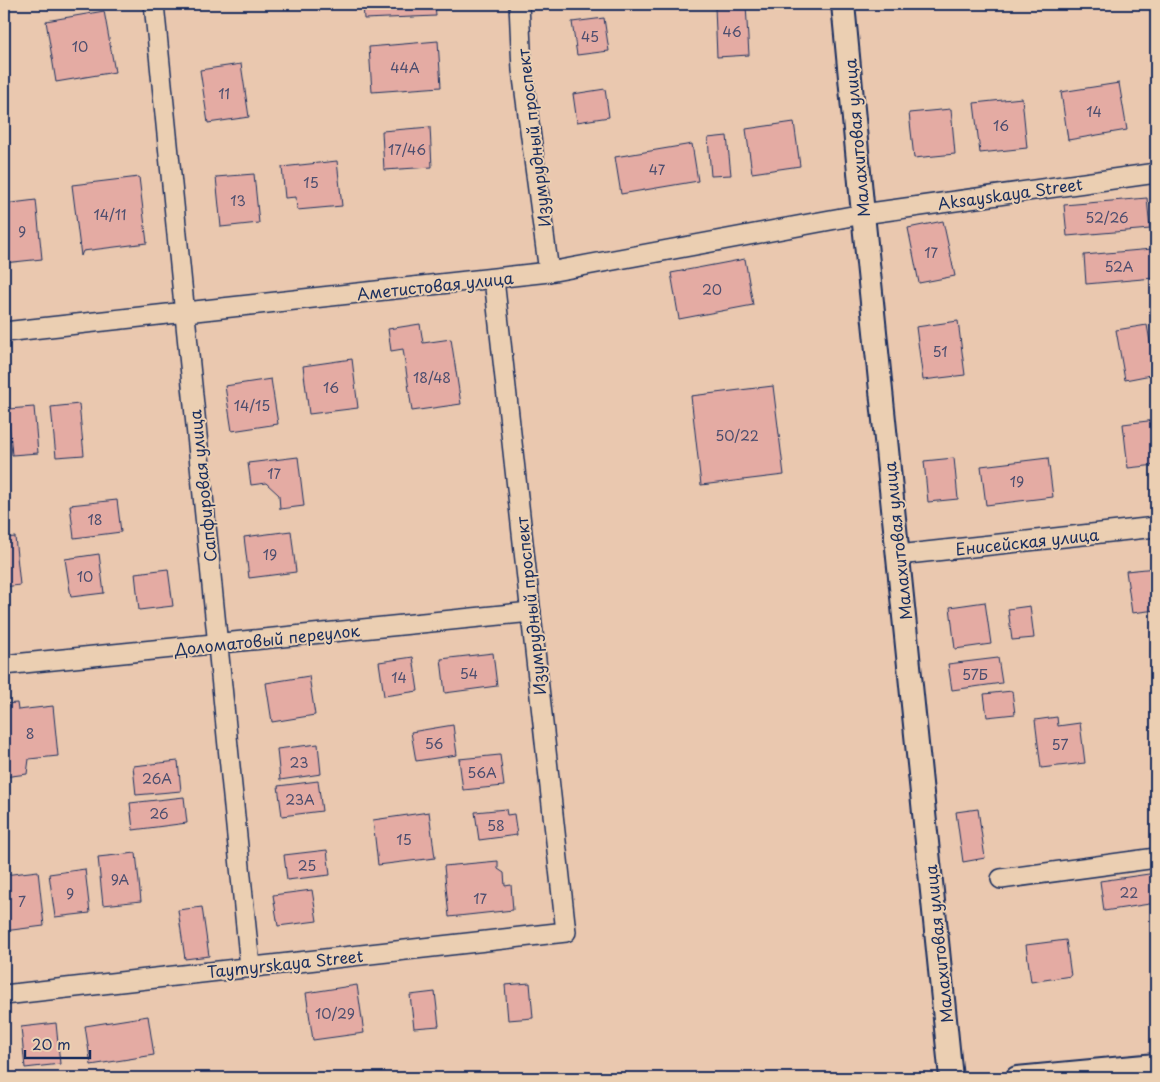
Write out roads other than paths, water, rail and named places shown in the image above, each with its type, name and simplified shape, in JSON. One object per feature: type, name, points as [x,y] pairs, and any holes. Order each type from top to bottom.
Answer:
[{"type":"street","name":"Сапфировая улица","points":[[154,4],[250,967]]},
{"type":"street","name":"Изумрудный проспект","points":[[519,4],[522,70],[550,272]]},
{"type":"street","name":"Малахитовая улица","points":[[843,4],[951,1078]]},
{"type":"street","name":"Aksayskaya Street","points":[[863,214],[1156,173]]},
{"type":"street","name":"Аметистовая улица","points":[[4,332],[550,272],[863,214]]},
{"type":"street","name":"Изумрудный проспект","points":[[494,279],[566,932]]},
{"type":"street","name":"Енисейская улица","points":[[898,555],[1156,527]]},
{"type":"street","name":"Доломатовый переулок","points":[[4,665],[531,612]]},
{"type":"street","points":[[1001,879],[1156,858]]},
{"type":"street","name":"Taymyrskaya Street","points":[[4,995],[566,932]]},
{"type":"street","points":[[1017,1078],[1156,1065]]}]
